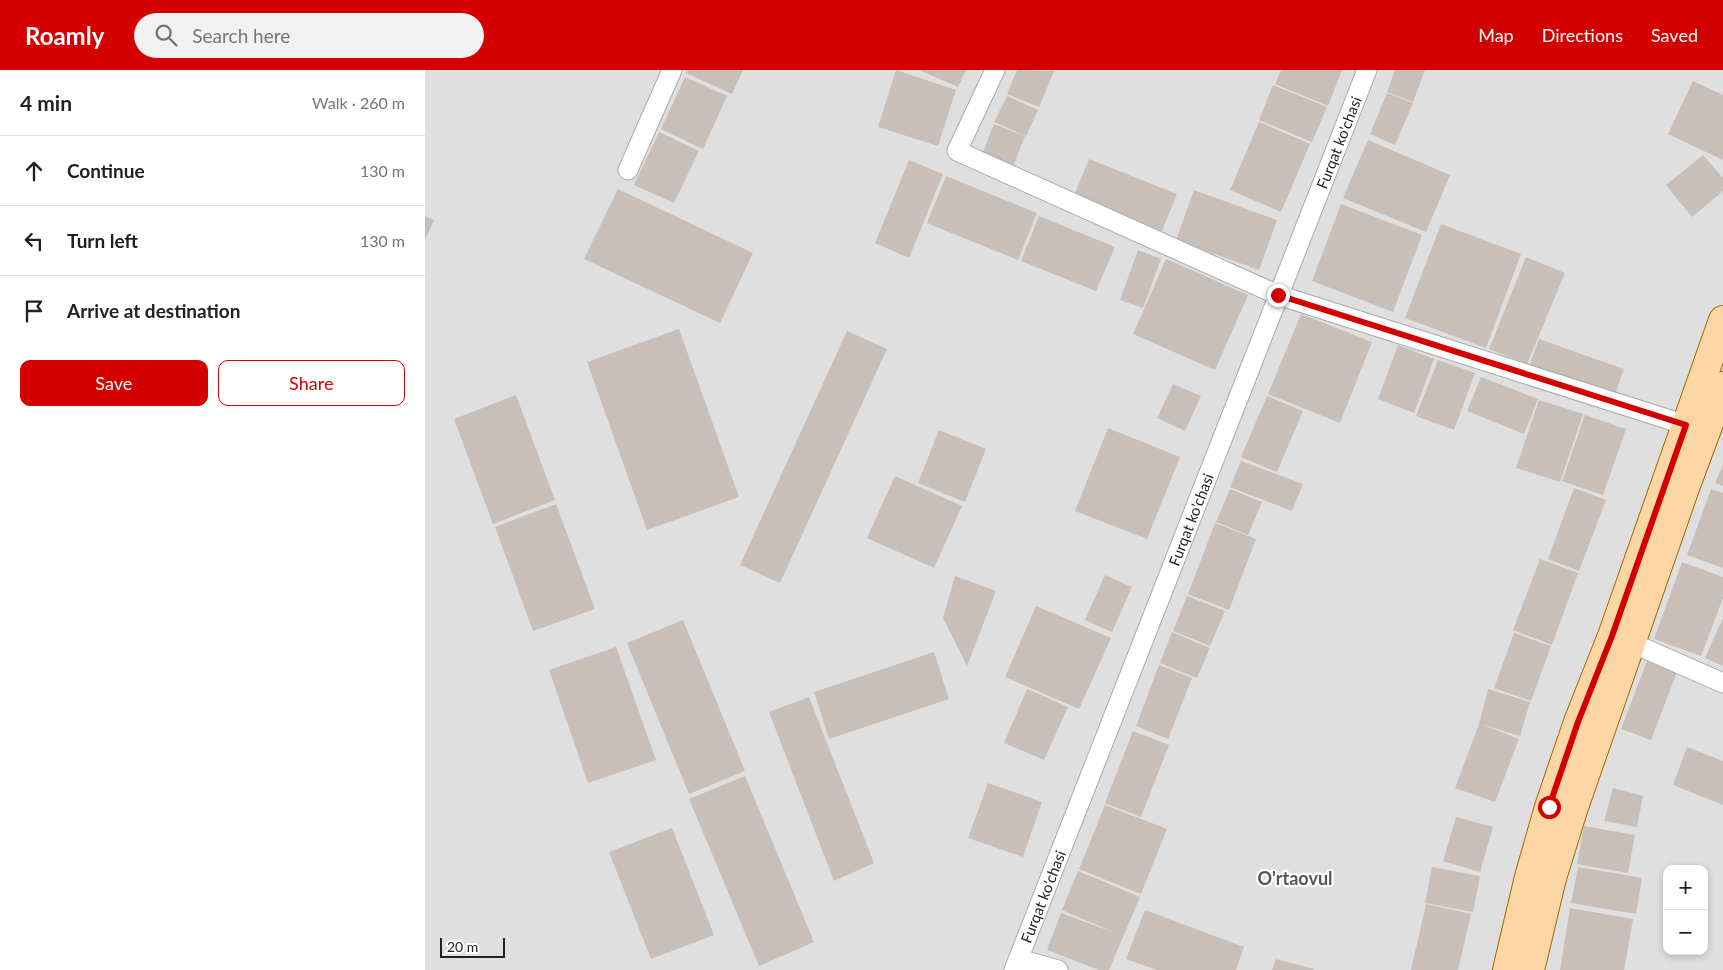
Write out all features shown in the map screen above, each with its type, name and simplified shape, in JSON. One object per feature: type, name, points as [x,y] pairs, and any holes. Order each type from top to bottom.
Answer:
[{"type":"main road","points":[[1507,970],[1529,877],[1549,807],[1578,722],[1612,636],[1723,320]]},
{"type":"main road","points":[[1530,970],[1552,878],[1573,810],[1685,488],[1723,386]]},
{"type":"street","points":[[628,170],[672,70]]},
{"type":"street","points":[[995,70],[957,151],[1278,295],[1686,425]]},
{"type":"street","name":"Furqat ko'chasi","points":[[1017,965],[1367,70]]},
{"type":"street","points":[[1632,643],[1723,683]]},
{"type":"street","points":[[1017,965],[1058,970]]},
{"type":"shaded area","points":[[425,70],[1723,70],[1723,970],[425,970]]},
{"type":"building","points":[[687,70],[743,70],[732,94],[686,73]]},
{"type":"building","points":[[896,70],[956,90],[938,146],[878,127]]},
{"type":"building","points":[[919,70],[966,70],[958,87]]},
{"type":"building","points":[[1017,70],[1054,71],[1039,107],[1007,94]]},
{"type":"building","points":[[1281,70],[1342,70],[1328,106],[1275,84]]},
{"type":"building","points":[[1395,70],[1425,70],[1413,102],[1387,92]]},
{"type":"building","points":[[685,77],[727,96],[703,149],[661,129]]},
{"type":"building","points":[[1693,81],[1723,95],[1723,160],[1668,134]]},
{"type":"building","points":[[1273,85],[1327,107],[1312,142],[1259,120]]},
{"type":"building","points":[[1387,93],[1413,103],[1395,145],[1370,134]]},
{"type":"building","points":[[1007,96],[1038,110],[1026,136],[994,122]]},
{"type":"building","points":[[1259,122],[1310,144],[1281,212],[1230,190]]},
{"type":"building","points":[[994,124],[1025,136],[1012,169],[981,157]]},
{"type":"building","points":[[659,132],[699,151],[674,203],[634,185]]},
{"type":"building","points":[[1368,140],[1450,175],[1426,232],[1343,198]]},
{"type":"building","points":[[1703,155],[1723,178],[1723,191],[1692,217],[1666,185]]},
{"type":"building","points":[[1089,159],[1177,194],[1162,231],[1074,196]]},
{"type":"building","points":[[909,160],[943,174],[909,258],[875,243]]},
{"type":"building","points":[[946,176],[1037,213],[1018,260],[927,223]]},
{"type":"building","points":[[618,189],[753,253],[720,323],[584,259]]},
{"type":"building","points":[[1194,190],[1277,220],[1259,270],[1176,240]]},
{"type":"building","points":[[1341,204],[1422,235],[1393,312],[1312,281]]},
{"type":"building","points":[[425,216],[434,220],[425,240]]},
{"type":"building","points":[[1039,216],[1115,247],[1096,291],[1021,261]]},
{"type":"building","points":[[1441,224],[1521,254],[1486,348],[1405,318]]},
{"type":"building","points":[[1138,250],[1161,259],[1143,308],[1120,300]]},
{"type":"building","points":[[1526,257],[1565,273],[1527,364],[1489,349]]},
{"type":"building","points":[[1166,259],[1248,295],[1215,370],[1133,334]]},
{"type":"building","points":[[1301,314],[1372,342],[1340,423],[1268,394]]},
{"type":"building","points":[[679,329],[739,497],[647,530],[587,362]]},
{"type":"building","points":[[847,331],[887,349],[780,583],[740,565]]},
{"type":"building","points":[[1539,339],[1624,369],[1615,394],[1530,364]]},
{"type":"building","points":[[1398,345],[1434,359],[1414,413],[1378,399]]},
{"type":"building","points":[[1438,360],[1475,373],[1454,430],[1416,416]]},
{"type":"building","points":[[1481,377],[1538,399],[1524,434],[1467,411]]},
{"type":"building","points":[[1173,384],[1201,396],[1185,431],[1157,418]]},
{"type":"building","points":[[516,395],[555,500],[493,524],[454,419]]},
{"type":"building","points":[[1267,396],[1303,411],[1277,472],[1241,457]]},
{"type":"building","points":[[1539,400],[1583,414],[1560,482],[1516,468]]},
{"type":"building","points":[[1585,415],[1626,429],[1603,495],[1562,481]]},
{"type":"building","points":[[1108,428],[1180,457],[1147,539],[1075,511]]},
{"type":"building","points":[[939,430],[986,449],[965,502],[918,483]]},
{"type":"building","points":[[1241,461],[1303,484],[1292,511],[1230,487]]},
{"type":"building","points":[[1723,465],[1723,486],[1715,483]]},
{"type":"building","points":[[895,476],[962,506],[934,568],[867,538]]},
{"type":"building","points":[[1574,488],[1606,500],[1579,571],[1548,559]]},
{"type":"building","points":[[1230,489],[1262,502],[1248,535],[1216,522]]},
{"type":"building","points":[[1711,489],[1723,493],[1723,568],[1687,555]]},
{"type":"building","points":[[556,504],[595,609],[533,631],[495,527]]},
{"type":"building","points":[[1215,523],[1256,539],[1229,610],[1188,594]]},
{"type":"building","points":[[1540,559],[1578,573],[1552,645],[1513,630]]},
{"type":"building","points":[[1682,562],[1723,577],[1723,598],[1701,656],[1654,639]]},
{"type":"building","points":[[1105,575],[1132,587],[1112,632],[1085,620]]},
{"type":"building","points":[[955,576],[996,591],[967,666],[943,618]]},
{"type":"building","points":[[1187,596],[1225,611],[1210,646],[1173,631]]},
{"type":"building","points":[[1036,606],[1111,638],[1079,709],[1005,677]]},
{"type":"building","points":[[1723,618],[1723,666],[1705,658]]},
{"type":"building","points":[[683,620],[745,771],[689,794],[627,643]]},
{"type":"building","points":[[1172,632],[1210,648],[1197,678],[1160,663]]},
{"type":"building","points":[[1514,633],[1551,646],[1531,701],[1494,688]]},
{"type":"building","points":[[616,647],[656,760],[588,783],[549,670]]},
{"type":"building","points":[[934,652],[949,699],[829,739],[814,692]]},
{"type":"building","points":[[1647,661],[1677,672],[1651,740],[1621,729]]},
{"type":"building","points":[[1159,665],[1192,678],[1168,739],[1136,726]]},
{"type":"building","points":[[1027,689],[1068,707],[1044,760],[1004,743]]},
{"type":"building","points":[[1488,689],[1530,702],[1520,736],[1481,724],[1519,739],[1495,802],[1455,788],[1479,724]]},
{"type":"building","points":[[809,697],[874,863],[834,881],[769,712]]},
{"type":"building","points":[[1133,731],[1169,745],[1141,817],[1105,803]]},
{"type":"building","points":[[1687,747],[1723,761],[1723,805],[1673,785]]},
{"type":"building","points":[[745,776],[814,942],[759,966],[689,799]]},
{"type":"building","points":[[988,783],[1042,802],[1023,857],[968,838]]},
{"type":"building","points":[[1613,788],[1643,796],[1637,827],[1604,821]]},
{"type":"building","points":[[1105,805],[1167,829],[1141,894],[1079,869]]},
{"type":"building","points":[[1456,817],[1493,827],[1480,872],[1443,861]]},
{"type":"building","points":[[1584,826],[1635,835],[1628,873],[1577,864]]},
{"type":"building","points":[[672,828],[714,935],[651,959],[609,852]]},
{"type":"building","points":[[1432,867],[1480,876],[1473,912],[1425,903]]},
{"type":"building","points":[[1578,867],[1642,878],[1636,914],[1571,903]]},
{"type":"building","points":[[1078,871],[1140,897],[1109,970],[1099,970],[1047,950],[1061,913],[1118,934],[1062,910]]},
{"type":"building","points":[[1426,904],[1471,914],[1458,970],[1411,970]]},
{"type":"building","points":[[1570,908],[1633,919],[1624,970],[1560,970]]},
{"type":"building","points":[[1145,910],[1244,947],[1236,970],[1157,970],[1126,959]]},
{"type":"building","points":[[1276,959],[1314,969],[1314,970],[1272,970]]},
{"type":"district","name":"O'rtaovul","points":[[1295,878]]},
{"type":"route","points":[[1278,295],[1686,425],[1612,636],[1578,722],[1549,807]]}]
